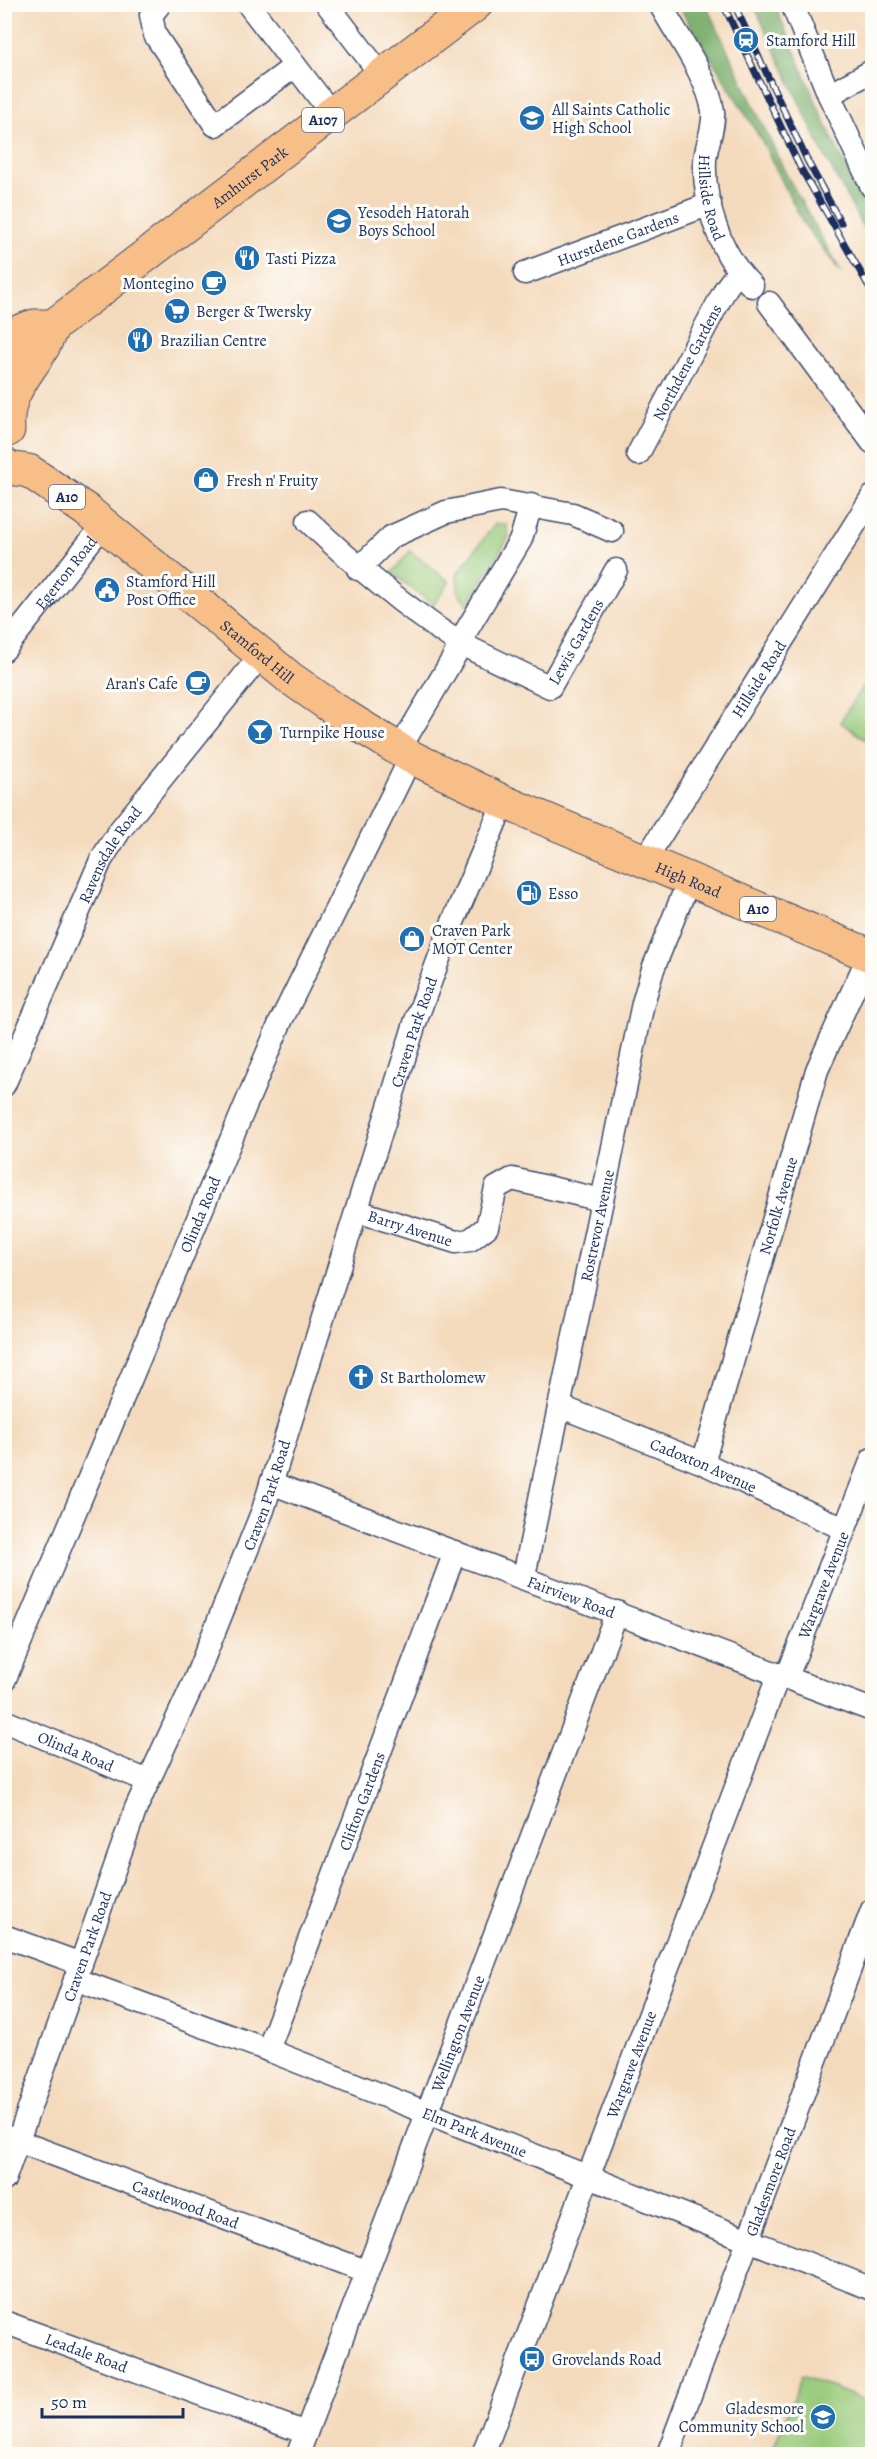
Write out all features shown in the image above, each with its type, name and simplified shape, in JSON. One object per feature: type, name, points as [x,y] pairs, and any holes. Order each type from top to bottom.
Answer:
[{"type":"main road","name":"Amhurst Park","points":[[4,370],[476,4]]},
{"type":"main road","name":"Amhurst Park","points":[[4,337],[34,326],[48,335]]},
{"type":"main road","name":"A107","points":[[6,428],[9,404],[18,382],[34,364],[48,335]]},
{"type":"main road","name":"Stamford Hill","points":[[6,428],[25,450],[17,468],[104,524],[261,655],[318,698],[405,754],[504,802]]},
{"type":"main road","name":"High Road","points":[[504,802],[871,956]]},
{"type":"street","points":[[160,4],[151,15],[155,35],[215,125],[295,66]]},
{"type":"street","points":[[248,4],[332,114]]},
{"type":"street","points":[[327,4],[382,76]]},
{"type":"street","name":"Hillside Road","points":[[660,4],[704,85],[713,112],[705,159],[710,204],[728,255],[745,279]]},
{"type":"street","points":[[792,4],[829,95],[873,188]]},
{"type":"street","points":[[829,95],[873,71]]},
{"type":"street","name":"Hurstdene Gardens","points":[[525,273],[710,204]]},
{"type":"street","name":"Northdene Gardens","points":[[638,454],[726,288],[745,279]]},
{"type":"street","points":[[770,303],[873,442]]},
{"type":"street","name":"Hillside Road","points":[[644,862],[873,496]]},
{"type":"street","points":[[358,569],[391,537],[446,512],[501,501],[573,514],[612,531]]},
{"type":"street","points":[[405,754],[459,643],[521,538],[531,505]]},
{"type":"street","name":"Lewis Gardens","points":[[308,521],[358,569],[404,606],[459,643],[550,687],[616,570]]},
{"type":"street","name":"Egerton Road","points":[[4,650],[104,524]]},
{"type":"street","name":"Ravensdale Road","points":[[4,1085],[100,861],[120,831],[261,655]]},
{"type":"street","name":"Olinda Road","points":[[4,1682],[280,1023],[405,754]]},
{"type":"street","name":"Craven Park Road","points":[[4,2180],[11,2139],[78,1972],[148,1781],[194,1682],[271,1483],[416,1020],[450,929],[504,802]]},
{"type":"street","name":"Rostrevor Avenue","points":[[524,1576],[643,1003],[653,969],[689,880]]},
{"type":"street","name":"Norfolk Avenue","points":[[703,1463],[817,1070],[871,956]]},
{"type":"street","name":"Barry Avenue","points":[[357,1211],[456,1242],[470,1240],[487,1227],[496,1188],[512,1179],[602,1200]]},
{"type":"street","name":"Cadoxton Avenue","points":[[559,1406],[703,1463],[844,1529]]},
{"type":"street","name":"Wargrave Avenue","points":[[483,2454],[783,1676],[873,1459]]},
{"type":"street","name":"Fairview Road","points":[[271,1483],[524,1576],[873,1710]]},
{"type":"street","name":"Clifton Gardens","points":[[268,2050],[455,1552]]},
{"type":"street","name":"Wellington Avenue","points":[[298,2454],[617,1612]]},
{"type":"street","name":"Olinda Road","points":[[4,1720],[148,1781]]},
{"type":"street","name":"Gladesmore Road","points":[[668,2454],[873,1910]]},
{"type":"street","name":"Elm Park Avenue","points":[[4,1936],[78,1972],[268,2050],[873,2289]]},
{"type":"street","name":"Castlewood Road","points":[[11,2139],[366,2271]]},
{"type":"street","name":"Leadale Road","points":[[4,2322],[306,2433]]},
{"type":"green space","points":[[678,5],[706,5],[786,174],[841,272],[803,223],[761,139]]},
{"type":"green space","points":[[754,5],[775,5],[821,114],[872,223],[872,244],[820,147]]},
{"type":"green space","points":[[495,524],[506,524],[509,537],[467,605],[458,592],[457,574]]},
{"type":"green space","points":[[410,551],[450,582],[433,605],[392,573]]},
{"type":"green space","points":[[872,672],[872,744],[840,722]]},
{"type":"green space","name":"Gladesmore Community School","points":[[802,2376],[872,2403],[872,2454],[771,2454]]},
{"type":"railway","points":[[723,4],[800,167],[872,292]]},
{"type":"railway","points":[[734,4],[807,160],[841,223]]},
{"type":"place","name":"Stamford Hill","points":[[746,40]]},
{"type":"place","name":"All Saints Catholic High School","points":[[532,118]]},
{"type":"place","name":"Yesodeh Hatorah Boys School","points":[[339,221]]},
{"type":"place","name":"Tasti Pizza","points":[[247,258]]},
{"type":"place","name":"Montegino","points":[[214,283]]},
{"type":"place","name":"Berger & Twersky","points":[[177,311]]},
{"type":"place","name":"Brazilian Centre","points":[[140,340]]},
{"type":"place","name":"Fresh n' Fruity","points":[[206,480]]},
{"type":"place","name":"Stamford Hill Post Office","points":[[107,590]]},
{"type":"place","name":"Aran's Cafe","points":[[198,683]]},
{"type":"place","name":"Turnpike House","points":[[260,732]]},
{"type":"place","name":"Esso","points":[[529,893]]},
{"type":"place","name":"Craven Park MOT Center","points":[[412,939]]},
{"type":"place","name":"St Bartholomew","points":[[361,1377]]},
{"type":"place","name":"Grovelands Road","points":[[532,2359]]},
{"type":"place","name":"Gladesmore Community School","points":[[823,2417]]}]
